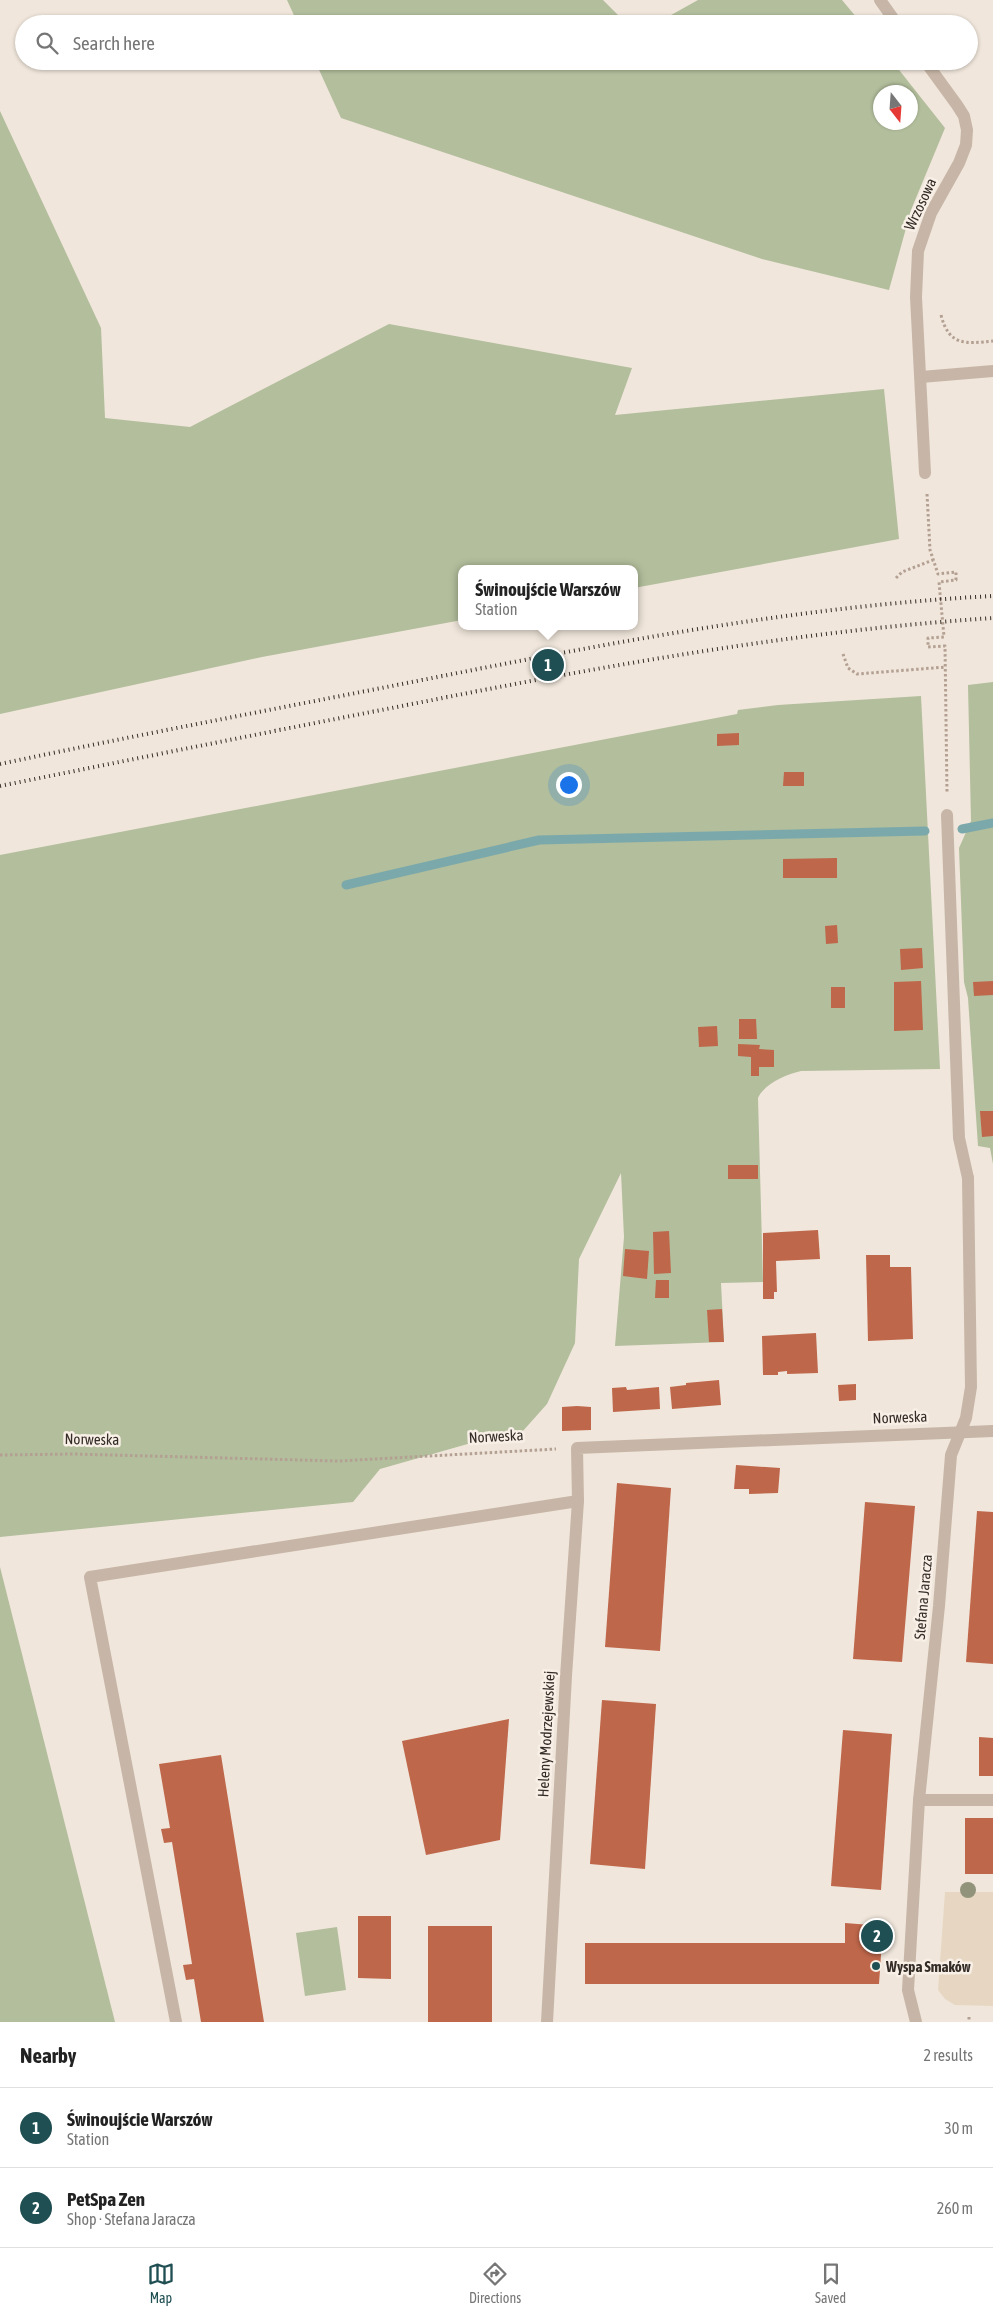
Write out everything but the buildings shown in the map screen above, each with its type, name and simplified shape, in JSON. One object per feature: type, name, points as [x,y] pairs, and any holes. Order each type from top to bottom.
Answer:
[{"type":"street","points":[[880,0],[891,15]]},
{"type":"street","name":"Wrzosowa","points":[[925,473],[916,297],[918,251],[931,213],[959,163],[966,145],[967,130],[964,116],[932,70]]},
{"type":"street","points":[[921,377],[993,371]]},
{"type":"street","name":"Stefana Jaracza","points":[[916,2022],[908,1990],[919,1800],[939,1606],[951,1455],[966,1418],[971,1387],[968,1178],[959,1138],[947,815]]},
{"type":"street","name":"Norweska","points":[[577,1448],[993,1431]]},
{"type":"street","name":"Heleny Modrzejewskiej","points":[[547,2022],[566,1676],[578,1501],[577,1448]]},
{"type":"street","points":[[176,2022],[90,1577],[578,1501]]},
{"type":"street","points":[[919,1800],[993,1800]]},
{"type":"path","points":[[916,297],[939,297],[941,316],[946,331],[954,338],[966,344],[993,342]]},
{"type":"path","points":[[925,473],[930,550],[938,574],[956,572],[956,580],[938,582],[944,637],[928,638],[928,647],[945,646],[947,815]]},
{"type":"path","points":[[896,578],[902,572],[934,560]]},
{"type":"path","points":[[843,654],[848,668],[857,674],[946,667]]},
{"type":"path","name":"Norweska","points":[[0,1455],[73,1454],[339,1461],[577,1448]]},
{"type":"green space","points":[[287,0],[603,0],[618,15],[294,15]]},
{"type":"green space","points":[[698,0],[842,0],[854,15],[671,15]]},
{"type":"green space","points":[[319,70],[899,70],[911,85],[873,85],[873,130],[918,130],[918,94],[945,128],[911,210],[889,290],[762,259],[341,118]]},
{"type":"green space","points":[[0,111],[101,328],[105,418],[190,427],[389,324],[632,368],[615,415],[884,389],[899,539],[638,587],[638,565],[458,565],[458,621],[262,657],[0,714]]},
{"type":"green space","points":[[993,682],[993,1164],[990,1148],[978,1146],[968,998],[964,982],[959,848],[971,821],[968,685]]},
{"type":"green space","points":[[921,696],[940,1069],[801,1071],[776,1080],[761,1093],[758,1098],[763,1282],[721,1283],[724,1342],[615,1346],[624,1237],[621,1173],[579,1259],[575,1343],[547,1404],[522,1432],[478,1441],[380,1469],[353,1502],[0,1537],[0,855],[737,714],[738,710],[778,705]]},
{"type":"green space","points":[[0,1567],[115,2022],[0,2022]]},
{"type":"green space","points":[[337,1927],[346,1990],[305,1996],[296,1933]]},
{"type":"shaded area","points":[[945,1892],[993,1892],[993,2006],[955,2005],[945,1999],[938,1990]]},
{"type":"waterway","points":[[962,829],[993,823]]},
{"type":"waterway","points":[[346,885],[539,840],[925,831]]},
{"type":"railway","points":[[0,764],[206,722],[629,641],[847,608],[993,596]]},
{"type":"railway","points":[[0,786],[623,664],[770,641],[919,624],[993,618]]},
{"type":"place","name":"Świnoujście Warszów","points":[[548,665]]},
{"type":"place","name":"PetSpa Zen","points":[[877,1936]]},
{"type":"place","name":"Wyspa Smaków","points":[[876,1966]]}]
